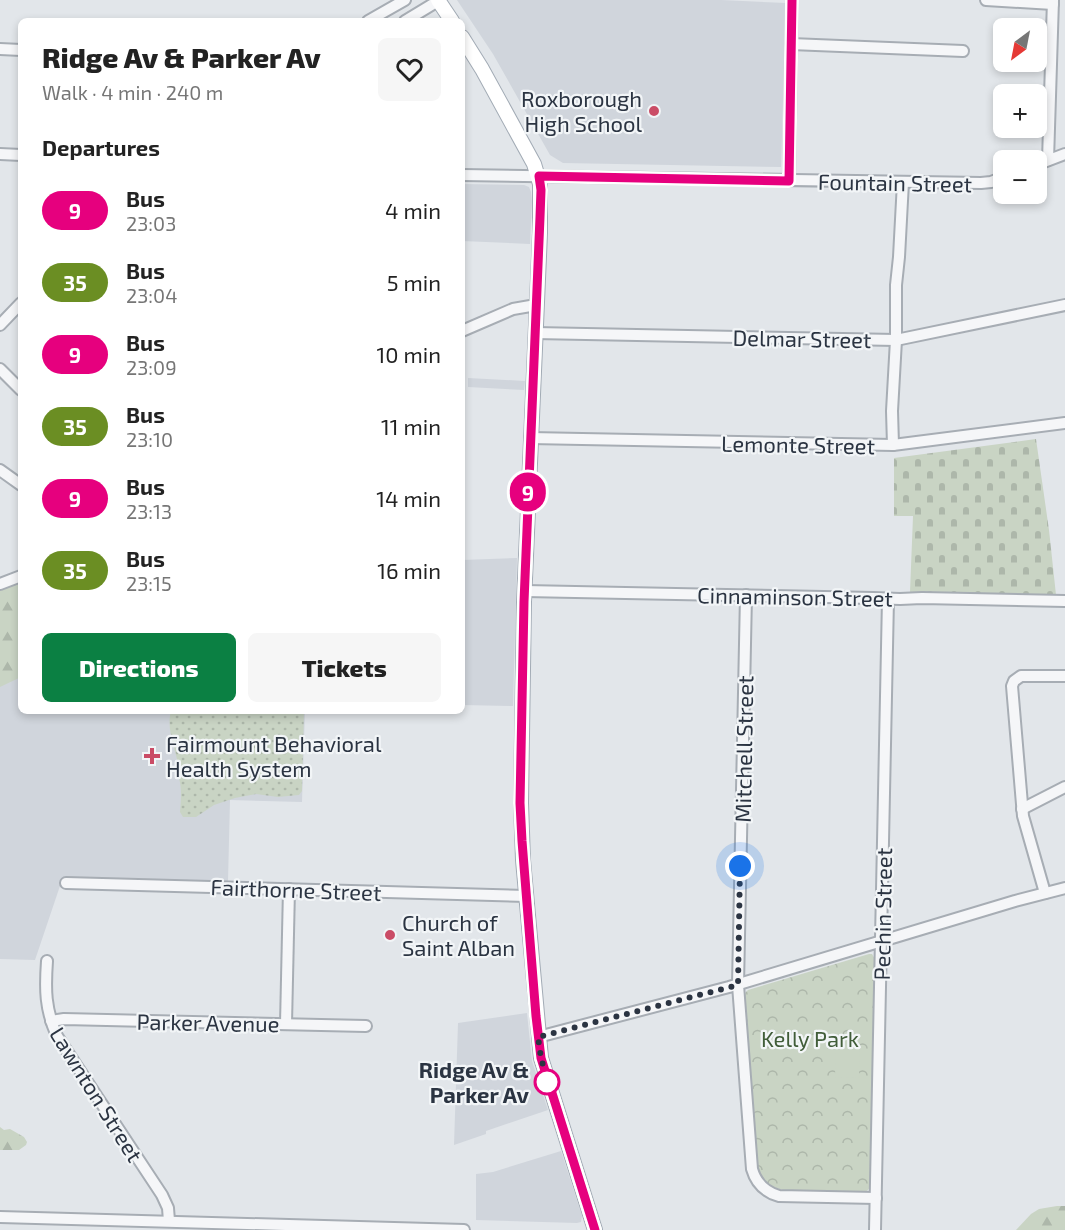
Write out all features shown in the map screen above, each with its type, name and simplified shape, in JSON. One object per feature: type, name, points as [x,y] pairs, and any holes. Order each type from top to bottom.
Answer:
[{"type":"main road","points":[[438,0],[450,18]]},
{"type":"main road","points":[[465,42],[522,140],[539,176],[541,201],[525,591],[520,803],[522,850],[538,1037],[543,1069],[595,1230]]},
{"type":"street","points":[[373,18],[405,0]]},
{"type":"street","points":[[410,18],[438,0]]},
{"type":"street","points":[[789,181],[792,0]]},
{"type":"street","points":[[986,0],[1053,2],[1048,160],[1065,154]]},
{"type":"street","points":[[791,44],[963,51]]},
{"type":"street","points":[[0,48],[18,50]]},
{"type":"street","points":[[0,154],[18,155]]},
{"type":"street","name":"Fountain Street","points":[[465,175],[789,181],[993,182]]},
{"type":"street","points":[[893,445],[896,285],[903,182]]},
{"type":"street","points":[[465,330],[513,309],[536,305]]},
{"type":"street","name":"Delmar Street","points":[[535,333],[896,340],[1065,305]]},
{"type":"street","points":[[0,325],[18,306]]},
{"type":"street","points":[[0,369],[18,387]]},
{"type":"street","name":"Lemonte Street","points":[[530,438],[893,445],[1065,423]]},
{"type":"street","points":[[0,470],[18,483]]},
{"type":"street","points":[[0,584],[18,577]]},
{"type":"street","name":"Cinnaminson Street","points":[[525,591],[1065,601]]},
{"type":"street","name":"Mitchell Street","points":[[746,595],[738,985],[750,1162],[754,1176],[762,1187],[772,1194],[785,1197],[876,1198]]},
{"type":"street","name":"Pechin Street","points":[[875,1230],[888,599]]},
{"type":"street","points":[[1045,893],[1022,809],[1012,689],[1013,683],[1021,676],[1065,676]]},
{"type":"street","points":[[1022,809],[1065,788]]},
{"type":"street","name":"Fairthorne Street","points":[[66,883],[526,896]]},
{"type":"street","points":[[538,1037],[738,985],[1065,888]]},
{"type":"street","points":[[286,1024],[289,889]]},
{"type":"street","name":"Lawnton Street","points":[[46,961],[46,996],[51,1021],[63,1046],[162,1195],[168,1208],[169,1221]]},
{"type":"street","name":"Parker Avenue","points":[[51,1021],[64,1019],[366,1026]]},
{"type":"street","points":[[0,1217],[126,1225],[169,1221],[265,1227],[464,1230]]},
{"type":"shaded area","name":"Roxborough High School","points":[[457,0],[721,0],[786,3],[781,167],[563,163],[550,155],[493,54]]},
{"type":"shaded area","points":[[465,184],[529,187],[532,202],[530,244],[465,241]]},
{"type":"shaded area","points":[[468,378],[525,381],[524,390],[468,387]]},
{"type":"shaded area","points":[[517,558],[513,706],[465,705],[465,560]]},
{"type":"shaded area","name":"Fairmount Behavioral Health System","points":[[18,584],[18,714],[305,714],[302,802],[230,800],[228,881],[63,877],[35,960],[0,959],[0,590]]},
{"type":"shaded area","points":[[527,1013],[532,1061],[548,1110],[486,1131],[486,1134],[454,1145],[458,1023]]},
{"type":"shaded area","points":[[561,1151],[582,1216],[581,1222],[476,1220],[476,1174],[493,1172]]},
{"type":"green space","points":[[1036,439],[1056,595],[910,592],[913,516],[894,516],[894,458]]},
{"type":"green space","points":[[18,583],[18,678],[0,687],[0,590]]},
{"type":"green space","points":[[171,714],[304,714],[302,791],[299,795],[278,797],[256,794],[235,798],[214,805],[196,817],[183,817],[180,812],[181,791],[170,731]]},
{"type":"green space","name":"Kelly Park","points":[[872,954],[875,959],[870,1187],[865,1192],[778,1189],[762,1177],[757,1163],[744,994],[748,990]]},
{"type":"green space","points":[[836,1037],[860,1037],[859,1078],[835,1077]]},
{"type":"green space","points":[[0,1127],[4,1130],[10,1129],[24,1137],[26,1145],[19,1150],[0,1150]]},
{"type":"green space","points":[[1065,1206],[1065,1230],[1016,1230],[1039,1209]]},
{"type":"bus line","name":"9","points":[[595,1230],[543,1069],[536,1016],[523,860],[520,803],[524,612],[541,190],[539,176],[789,181],[792,0]]},
{"type":"place","name":"Roxborough High School","points":[[654,111]]},
{"type":"place","name":"Fairmount Behavioral Health System","points":[[152,756]]},
{"type":"place","name":"Church of Saint Alban","points":[[390,935]]},
{"type":"place","name":"Ridge Av & Parker Av","points":[[547,1082]]},
{"type":"route","points":[[547,1082],[538,1037],[738,985],[740,866]]}]
